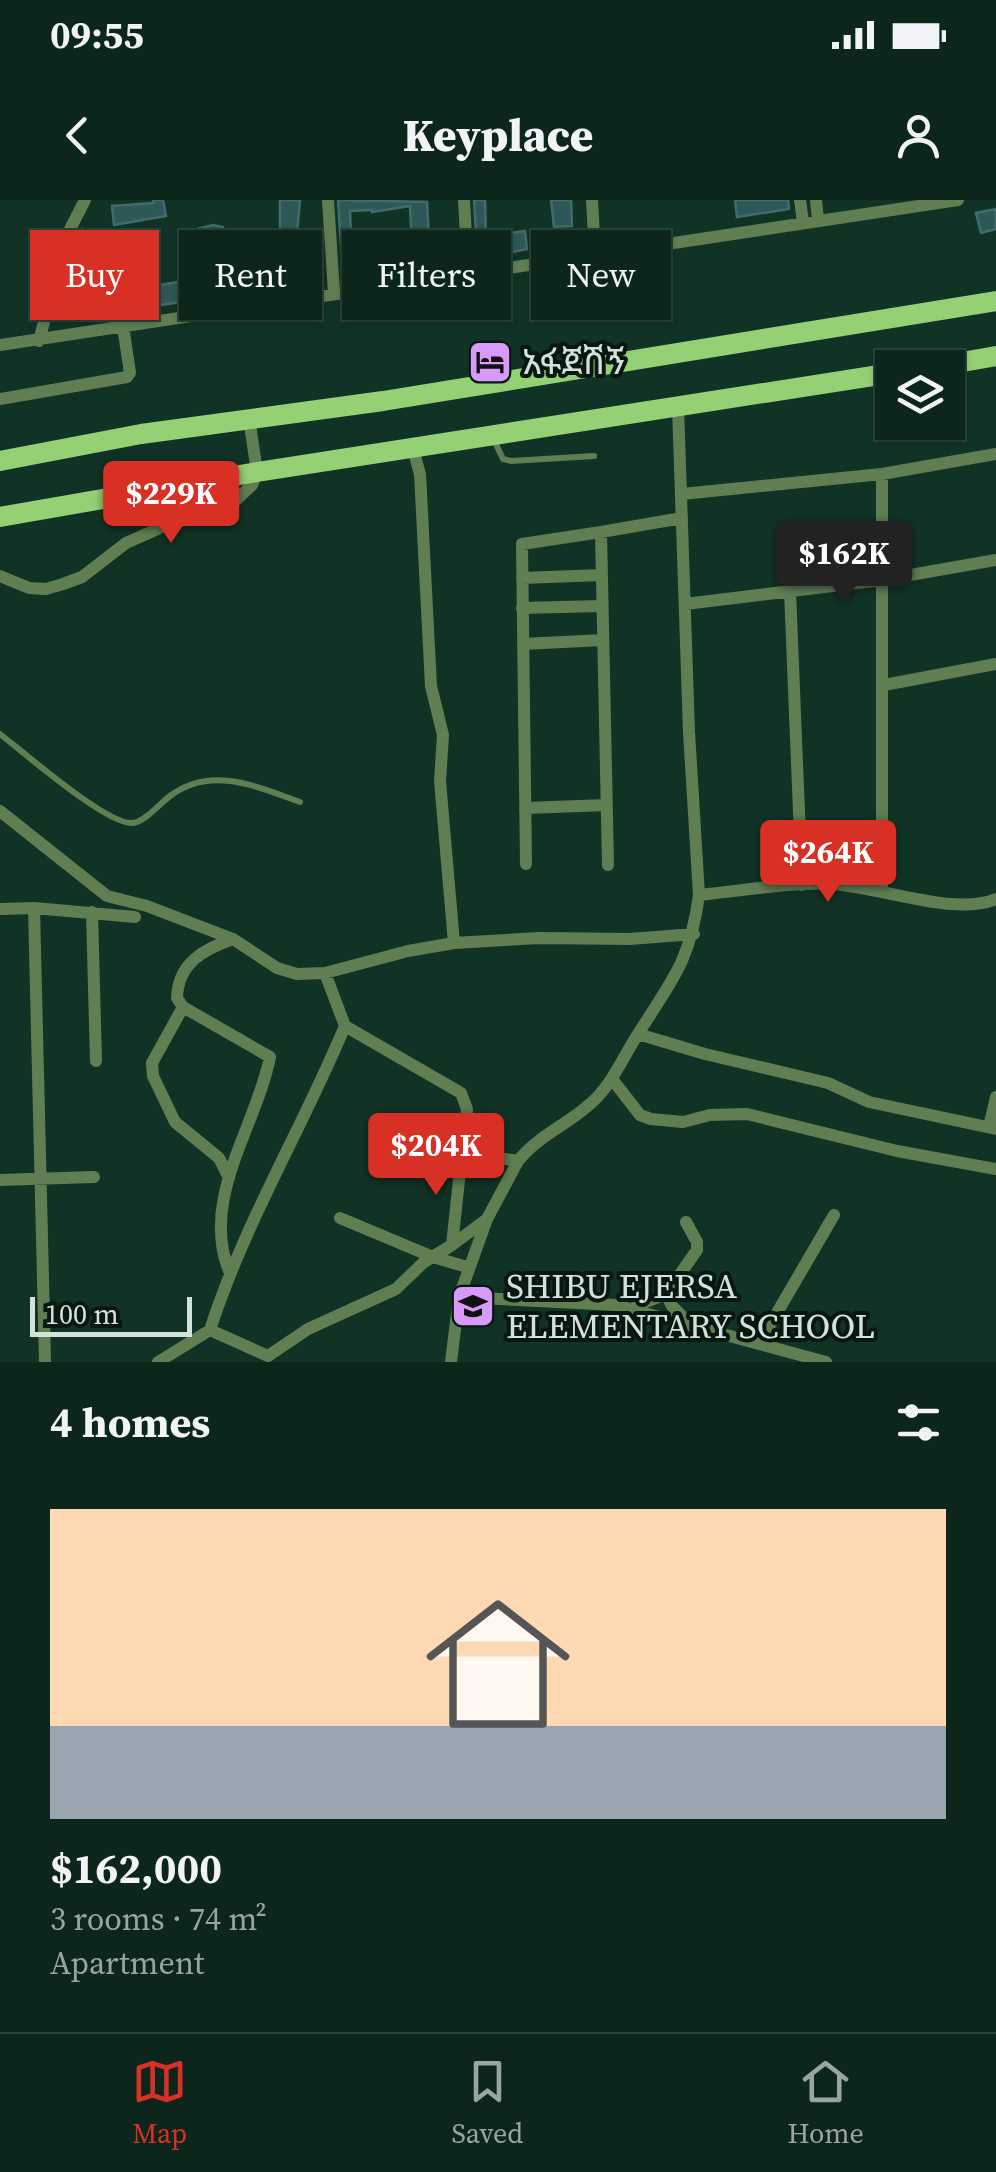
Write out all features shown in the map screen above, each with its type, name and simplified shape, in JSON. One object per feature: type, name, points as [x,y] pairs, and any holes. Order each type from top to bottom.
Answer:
[{"type":"main road","points":[[0,461],[996,301]]},
{"type":"main road","points":[[965,361],[996,356]]},
{"type":"main road","points":[[0,517],[257,472],[875,376]]},
{"type":"street","points":[[40,341],[62,250],[84,200]]},
{"type":"street","points":[[328,200],[334,293]]},
{"type":"street","points":[[464,200],[466,230]]},
{"type":"street","points":[[592,200],[594,230]]},
{"type":"street","points":[[800,200],[803,222]]},
{"type":"street","points":[[816,200],[818,220]]},
{"type":"street","points":[[671,242],[958,200]]},
{"type":"street","points":[[0,345],[342,292]]},
{"type":"street","points":[[0,399],[127,377],[130,373],[123,326]]},
{"type":"street","points":[[451,1362],[467,1267],[518,1161],[544,1134],[591,1104],[612,1078],[678,974],[694,934],[700,896],[678,407]]},
{"type":"street","points":[[0,576],[29,588],[46,589],[82,577],[126,543],[157,529],[188,518],[220,515],[245,494],[257,472],[249,418]]},
{"type":"street","points":[[412,449],[420,474],[431,686],[444,736],[440,781],[454,943]]},
{"type":"street","points":[[682,494],[882,474],[996,454]]},
{"type":"street","points":[[882,474],[882,890]]},
{"type":"street","points":[[526,864],[522,544],[682,518]]},
{"type":"street","points":[[601,532],[608,865]]},
{"type":"street","points":[[686,604],[882,580],[996,560]]},
{"type":"street","points":[[522,578],[602,575]]},
{"type":"street","points":[[790,591],[802,884]]},
{"type":"street","points":[[522,608],[602,606]]},
{"type":"street","points":[[523,644],[603,640]]},
{"type":"street","points":[[884,685],[996,664]]},
{"type":"street","points":[[525,808],[607,805]]},
{"type":"street","points":[[0,811],[107,896],[147,906],[234,939],[277,968],[297,974],[325,973],[454,943],[694,934]]},
{"type":"street","points":[[700,896],[829,884],[882,890],[957,906],[996,900]]},
{"type":"street","points":[[0,909],[34,908],[135,917]]},
{"type":"street","points":[[34,908],[45,1362]]},
{"type":"street","points":[[92,912],[96,1061]]},
{"type":"street","points":[[229,1270],[218,1236],[229,1178],[270,1058],[184,1007],[177,998],[177,989],[191,961],[210,947],[234,939]]},
{"type":"street","points":[[325,973],[345,1026],[460,1094],[467,1109],[452,1245]]},
{"type":"street","points":[[184,1007],[152,1064],[153,1076],[175,1122],[219,1158],[229,1178]]},
{"type":"street","points":[[158,1362],[210,1330],[229,1270],[345,1026]]},
{"type":"street","points":[[638,1034],[828,1082],[869,1102],[993,1128],[996,1098]]},
{"type":"street","points":[[612,1078],[640,1114],[651,1119],[683,1122],[746,1114],[897,1151],[996,1169]]},
{"type":"street","points":[[462,1152],[518,1161]]},
{"type":"street","points":[[0,1180],[94,1177]]},
{"type":"street","points":[[760,1342],[834,1215]]},
{"type":"street","points":[[340,1218],[433,1258],[467,1267]]},
{"type":"street","points":[[210,1330],[272,1359],[308,1329],[396,1289],[487,1219]]},
{"type":"street","points":[[629,1308],[666,1294],[697,1250],[686,1222]]},
{"type":"street","points":[[666,1294],[689,1324]]},
{"type":"street","points":[[459,1297],[629,1308],[826,1362]]},
{"type":"lane","points":[[492,437],[504,458],[511,462],[594,456]]},
{"type":"lane","points":[[0,734],[70,790],[121,821],[133,823],[148,816],[173,793],[206,780],[234,779],[300,802]]},
{"type":"building","points":[[153,200],[163,200],[166,216],[114,225],[112,206],[154,203]]},
{"type":"building","points":[[280,200],[300,200],[297,230],[280,230]]},
{"type":"building","points":[[338,200],[427,202],[429,230],[411,230],[410,206],[350,211],[351,230],[342,230],[342,263]]},
{"type":"building","points":[[474,200],[485,200],[486,230],[476,230]]},
{"type":"building","points":[[551,200],[571,200],[572,226],[554,227]]},
{"type":"building","points":[[735,200],[788,200],[789,209],[737,217]]},
{"type":"building","points":[[996,209],[996,229],[981,233],[976,213]]},
{"type":"building","points":[[213,225],[223,230],[193,230]]},
{"type":"building","points":[[525,231],[527,249],[511,252],[511,233]]},
{"type":"building","points":[[179,282],[179,302],[159,305],[159,285]]},
{"type":"place","name":"አፋጀሽኝ","points":[[490,362]]},
{"type":"place","name":"SHIBU EJERSA ELEMENTARY SCHOOL","points":[[473,1306]]}]
